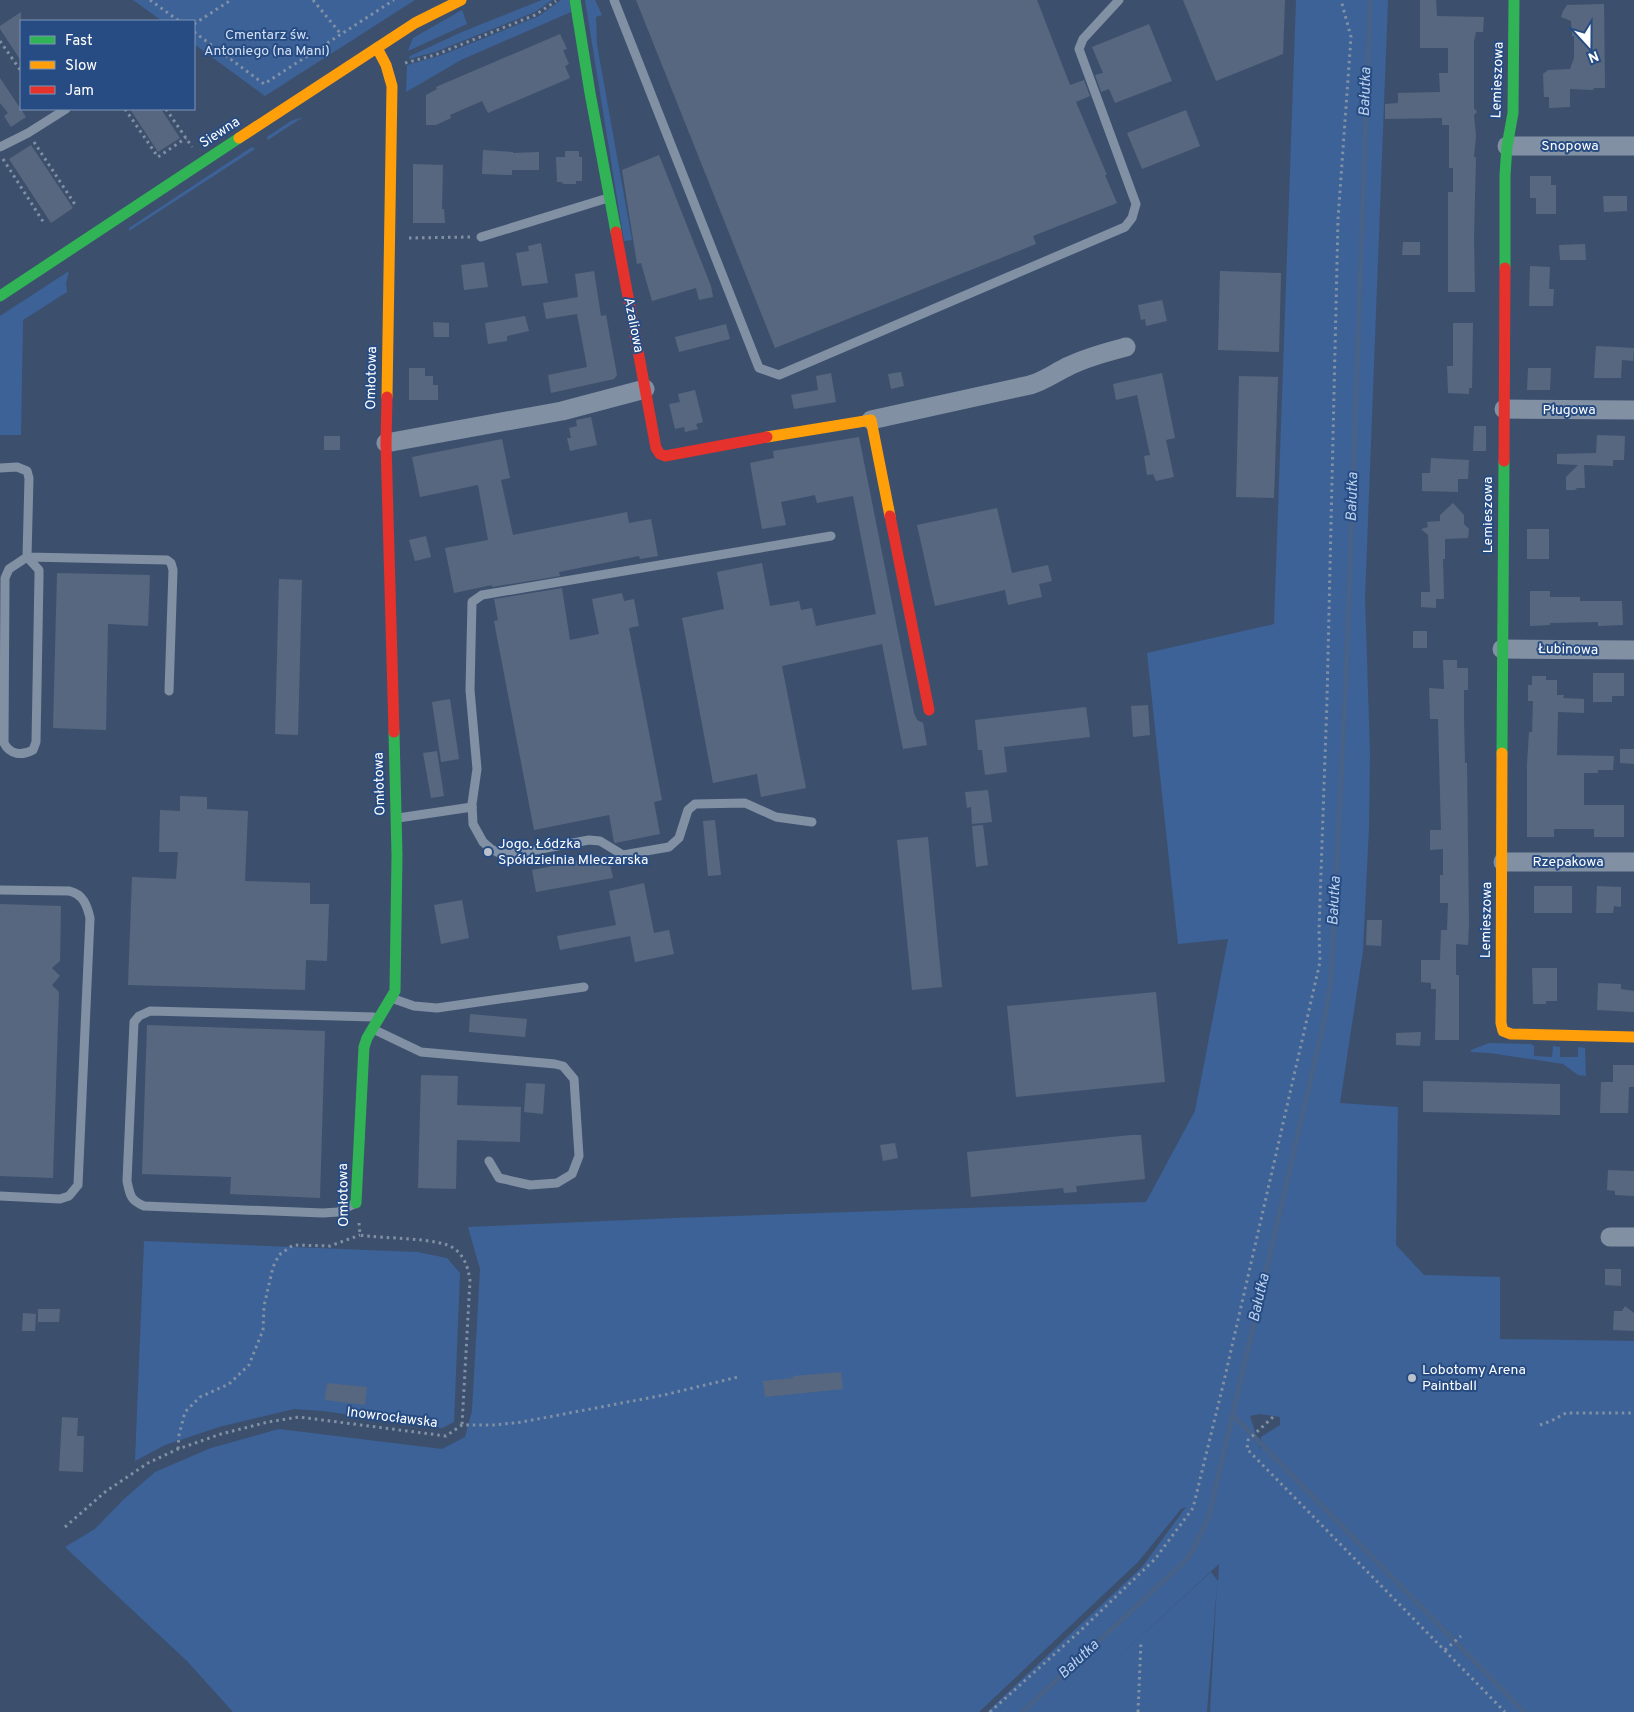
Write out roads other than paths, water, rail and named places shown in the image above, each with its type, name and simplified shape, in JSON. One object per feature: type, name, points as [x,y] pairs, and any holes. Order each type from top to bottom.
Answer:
[{"type":"street","name":"Siewna","points":[[0,296],[415,23],[461,0]]},
{"type":"street","name":"Azaliowa","points":[[575,0],[609,197],[656,448],[660,454],[666,456],[871,420]]},
{"type":"street","name":"Lemieszowa","points":[[1514,0],[1513,113],[1507,146],[1504,185],[1501,1023],[1503,1031],[1511,1034],[1634,1037]]},
{"type":"street","name":"Omłotowa","points":[[356,1203],[364,1047],[395,991],[396,818],[386,443],[392,86],[386,65],[377,48]]},
{"type":"street","name":"Snopowa","points":[[1507,146],[1634,146]]},
{"type":"street","points":[[929,710],[875,432],[871,420],[1030,385],[1040,382],[1068,366],[1126,347]]},
{"type":"street","points":[[386,443],[562,411],[645,389]]},
{"type":"street","name":"Pługowa","points":[[1504,409],[1634,410]]},
{"type":"street","name":"Łubinowa","points":[[1502,649],[1634,650]]},
{"type":"street","name":"Rzepakowa","points":[[1503,862],[1634,862]]},
{"type":"street","points":[[1610,1237],[1634,1237]]},
{"type":"lane","points":[[614,0],[759,368],[779,375],[1126,227],[1132,218],[1136,204],[1079,49],[1083,39],[1119,0]]},
{"type":"lane","points":[[0,147],[28,133],[64,110]]},
{"type":"lane","points":[[482,237],[609,197]]},
{"type":"lane","points":[[0,468],[17,467],[27,471],[29,478],[27,557],[39,570],[36,742],[33,750],[25,754],[13,753],[8,750],[4,743],[5,587],[9,569],[27,557],[167,560],[171,563],[173,570],[169,691]]},
{"type":"lane","points":[[812,822],[776,817],[745,803],[695,804],[688,810],[679,838],[669,847],[623,855],[600,841],[590,840],[525,852],[501,854],[490,849],[473,824],[472,807],[478,770],[469,675],[472,602],[482,595],[831,536]]},
{"type":"lane","points":[[396,818],[472,807]]},
{"type":"lane","points":[[0,890],[69,891],[76,893],[88,908],[90,918],[78,1185],[69,1196],[60,1199],[0,1196]]},
{"type":"lane","points":[[392,998],[414,1006],[437,1008],[584,987]]},
{"type":"lane","points":[[356,1203],[338,1212],[323,1213],[144,1206],[135,1203],[130,1196],[126,1181],[134,1022],[139,1016],[150,1011],[380,1017]]},
{"type":"lane","points":[[373,1029],[421,1052],[563,1066],[574,1079],[579,1156],[572,1174],[557,1182],[530,1185],[499,1178],[488,1161]]},
{"type":"waterway","name":"Bałutka","points":[[1022,1712],[1184,1562],[1193,1550],[1209,1516],[1324,1022],[1331,979],[1346,679],[1370,0]]},
{"type":"waterway","points":[[1233,1415],[1524,1712]]},
{"type":"place","name":"Jogo. Łódzka Spółdzielnia Mleczarska","points":[[488,852]]},
{"type":"place","name":"Lobotomy Arena Paintball","points":[[1412,1378]]},
{"type":"park label","name":"Cmentarz św. Antoniego (na Mani)","points":[[267,43]]}]
